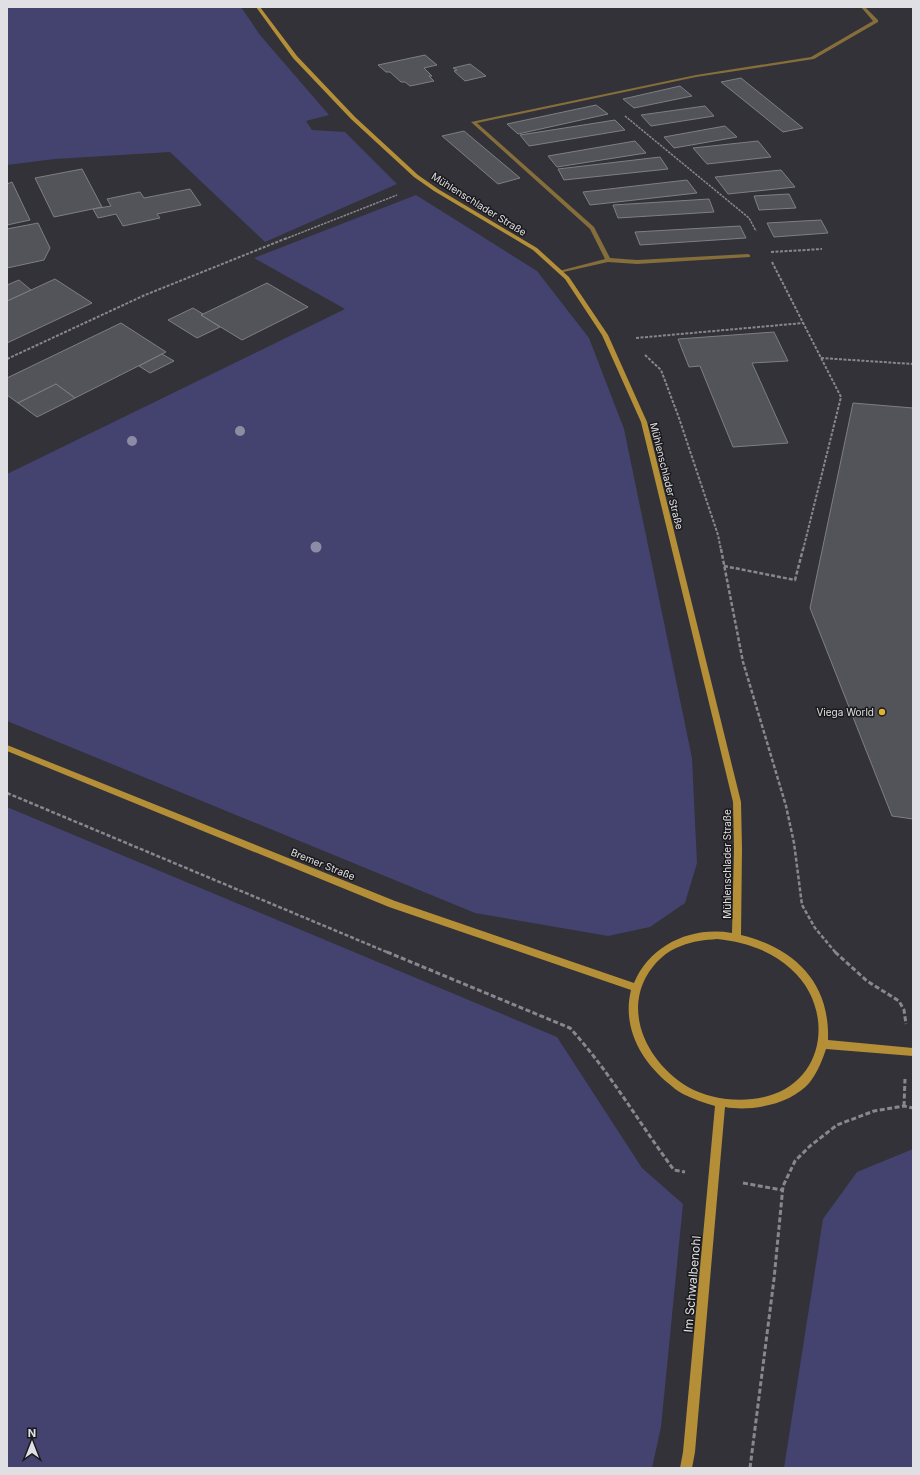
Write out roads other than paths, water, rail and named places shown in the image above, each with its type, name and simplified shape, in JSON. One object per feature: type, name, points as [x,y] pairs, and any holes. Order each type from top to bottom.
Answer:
[{"type":"street","name":"Mühlenschlader Straße","points":[[258,7],[295,57],[353,118],[426,183],[535,250],[561,272],[567,278],[605,335],[644,422],[737,802],[738,849],[736,937]]},
{"type":"street","name":"Bremer Straße","points":[[7,748],[392,904],[636,988]]},
{"type":"street","points":[[717,935],[736,937],[754,942],[773,950],[797,968],[815,991],[824,1018],[824,1044],[816,1067],[800,1086],[777,1099],[749,1105],[720,1103],[688,1092],[660,1071],[641,1045],[633,1017],[636,988],[647,966],[665,950],[690,939],[717,935]]},
{"type":"street","points":[[824,1044],[913,1052]]},
{"type":"street","name":"Im Schwalbenohl","points":[[686,1468],[690,1444],[715,1178],[720,1103]]},
{"type":"lane","points":[[608,260],[592,228],[473,122],[696,76],[812,58],[876,22],[863,7]]},
{"type":"lane","points":[[561,272],[608,260],[637,262],[748,256]]},
{"type":"place","name":"Viega World","points":[[882,712]]}]
